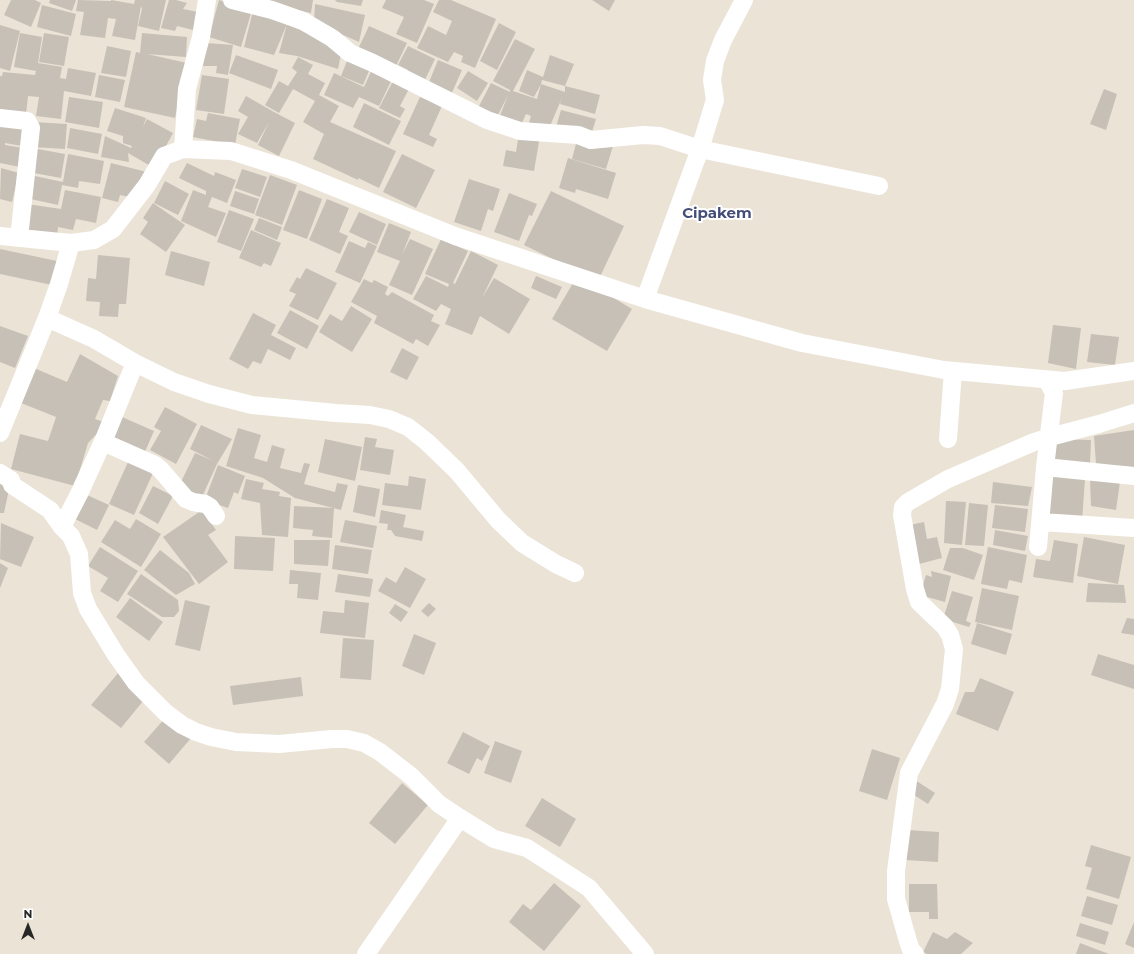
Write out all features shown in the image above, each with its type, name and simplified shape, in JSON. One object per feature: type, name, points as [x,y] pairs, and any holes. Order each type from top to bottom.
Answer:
[{"type":"street","points":[[183,149],[187,89],[201,37],[207,0]]},
{"type":"street","points":[[232,0],[272,10],[303,21],[332,38],[350,53],[487,120],[520,131],[578,135],[591,140],[643,135],[660,136],[700,150],[879,186]]},
{"type":"street","points":[[645,299],[700,150],[715,100],[712,80],[715,61],[723,40],[744,0]]},
{"type":"street","points":[[0,118],[27,121],[31,128],[19,238]]},
{"type":"street","points":[[0,236],[71,243],[94,240],[113,229],[147,185],[164,156],[183,149],[231,151],[291,170],[455,236],[645,299],[802,343],[944,370],[953,370],[1050,386],[1065,381],[1134,371]]},
{"type":"street","points":[[0,433],[48,314],[59,284],[71,243]]},
{"type":"street","points":[[48,314],[135,363],[174,382],[209,394],[252,405],[370,415],[389,419],[408,427],[427,442],[457,471],[498,520],[522,543],[556,564],[575,573]]},
{"type":"street","points":[[62,527],[103,442],[135,363]]},
{"type":"street","points":[[948,439],[953,370]]},
{"type":"street","points":[[1038,547],[1045,466],[1050,433],[1050,386]]},
{"type":"street","points":[[915,954],[911,950],[896,899],[896,871],[909,773],[945,704],[950,689],[954,649],[946,627],[919,602],[915,589],[902,515],[903,507],[908,502],[948,479],[1050,433],[1100,424],[1134,413]]},
{"type":"street","points":[[103,442],[155,465],[186,499],[205,504],[210,507],[216,516]]},
{"type":"street","points":[[1045,466],[1134,476]]},
{"type":"street","points":[[0,473],[11,480],[12,485],[50,510],[62,527],[71,536],[79,554],[82,593],[88,609],[136,683],[166,713],[182,725],[211,738],[236,742],[279,744],[347,740],[364,743],[380,752],[411,776],[439,804],[494,840],[527,848],[589,888],[644,954]]},
{"type":"street","points":[[1041,522],[1134,528]]},
{"type":"street","points":[[366,954],[460,818]]},
{"type":"building","points":[[11,0],[35,0],[41,3],[31,27],[4,15]]},
{"type":"building","points":[[50,0],[76,0],[72,11],[49,3]]},
{"type":"building","points":[[78,0],[111,0],[134,4],[135,0],[166,0],[159,31],[138,26],[142,9],[141,6],[135,40],[112,36],[116,19],[108,18],[105,38],[80,35],[84,12],[76,11]]},
{"type":"building","points":[[169,0],[187,3],[183,9],[198,12],[193,30],[177,26],[175,31],[161,28]]},
{"type":"building","points":[[219,0],[252,10],[241,47],[209,37]]},
{"type":"building","points":[[249,0],[313,0],[311,13]]},
{"type":"building","points":[[335,0],[363,0],[361,6],[337,2]]},
{"type":"building","points":[[386,0],[424,0],[434,4],[417,43],[396,34],[404,17],[382,8]]},
{"type":"building","points":[[439,0],[451,0],[496,19],[475,68],[461,62],[463,56],[454,52],[448,62],[417,48],[428,26],[446,35],[452,21],[433,12]]},
{"type":"building","points":[[592,0],[615,0],[609,11]]},
{"type":"building","points":[[315,4],[365,15],[359,42],[314,22]]},
{"type":"building","points":[[42,5],[76,14],[71,36],[37,27]]},
{"type":"building","points":[[253,11],[287,24],[274,55],[244,47]]},
{"type":"building","points":[[499,23],[516,32],[497,70],[480,61]]},
{"type":"building","points":[[287,24],[342,49],[338,69],[297,56],[279,53]]},
{"type":"building","points":[[0,25],[20,31],[10,71],[0,68]]},
{"type":"building","points":[[369,26],[407,43],[396,66],[358,49]]},
{"type":"building","points":[[20,33],[42,37],[38,63],[62,67],[60,78],[66,79],[68,68],[96,73],[91,96],[64,91],[61,119],[36,116],[39,97],[28,96],[26,114],[0,111],[0,76],[2,76],[3,72],[35,75],[36,71],[14,67]]},
{"type":"building","points":[[44,33],[69,37],[64,66],[39,62]]},
{"type":"building","points":[[142,33],[187,37],[186,57],[147,54],[187,63],[175,118],[124,107],[136,52],[140,53]]},
{"type":"building","points":[[515,39],[535,49],[513,91],[537,99],[541,84],[565,92],[565,86],[600,95],[595,114],[560,104],[562,98],[550,126],[528,126],[531,116],[526,114],[521,125],[499,118],[508,95],[496,119],[477,110],[491,83],[510,92],[510,90],[493,81]]},
{"type":"building","points":[[207,43],[233,45],[228,75],[216,73],[217,66],[203,66]]},
{"type":"building","points":[[107,46],[131,51],[126,77],[101,73]]},
{"type":"building","points":[[408,46],[435,59],[423,84],[405,75],[408,70],[398,65]]},
{"type":"building","points":[[236,55],[278,70],[271,89],[229,73]]},
{"type":"building","points":[[550,55],[574,64],[565,86],[542,80],[534,97],[519,91],[527,70],[543,77]]},
{"type":"building","points":[[349,56],[371,66],[363,85],[341,76]]},
{"type":"building","points":[[298,57],[313,65],[308,74],[325,83],[319,95],[339,106],[330,122],[396,151],[379,188],[313,159],[324,134],[303,122],[315,101],[293,89],[279,113],[265,105],[279,81],[288,86],[297,72],[292,68]]},
{"type":"building","points":[[438,60],[462,70],[450,97],[427,87]]},
{"type":"building","points":[[373,67],[393,77],[379,106],[359,97],[353,108],[324,95],[334,73],[364,87]]},
{"type":"building","points":[[468,71],[488,83],[477,101],[457,88]]},
{"type":"building","points":[[99,75],[125,80],[120,102],[95,97]]},
{"type":"building","points":[[202,75],[229,79],[224,114],[196,110]]},
{"type":"building","points":[[394,79],[410,87],[400,106],[405,109],[400,118],[379,108]]},
{"type":"building","points":[[1104,89],[1117,94],[1106,130],[1090,124]]},
{"type":"building","points":[[246,96],[295,123],[279,156],[258,145],[269,122],[257,143],[238,134],[248,117],[238,111]]},
{"type":"building","points":[[69,97],[103,102],[99,128],[65,122]]},
{"type":"building","points":[[420,97],[442,106],[429,135],[437,139],[433,147],[403,134]]},
{"type":"building","points":[[364,103],[401,121],[389,145],[353,127]]},
{"type":"building","points":[[115,108],[146,118],[143,127],[147,119],[173,133],[154,168],[128,153],[129,162],[101,157],[105,136],[131,148],[132,146],[123,143],[123,136],[107,131]]},
{"type":"building","points":[[561,110],[596,119],[591,135],[556,127]]},
{"type":"building","points":[[208,113],[240,119],[235,145],[193,137],[197,119],[206,121]]},
{"type":"building","points":[[34,122],[67,124],[65,149],[32,147]]},
{"type":"building","points":[[0,124],[25,129],[22,146],[5,143],[5,145],[23,148],[20,167],[0,163]]},
{"type":"building","points":[[70,128],[102,134],[98,154],[67,148]]},
{"type":"building","points":[[519,133],[540,136],[534,171],[503,166],[506,150],[516,152]]},
{"type":"building","points":[[577,140],[613,146],[606,169],[572,159]]},
{"type":"building","points":[[32,148],[65,154],[61,178],[28,172]]},
{"type":"building","points":[[68,154],[104,161],[100,184],[79,181],[78,188],[62,185],[58,205],[26,198],[30,175],[63,182]]},
{"type":"building","points":[[402,154],[435,170],[416,208],[383,192]]},
{"type":"building","points":[[568,158],[616,173],[608,199],[576,189],[575,193],[559,188]]},
{"type":"building","points":[[111,163],[147,172],[134,198],[120,195],[118,202],[102,198]]},
{"type":"building","points":[[187,163],[214,176],[215,172],[236,180],[227,203],[212,197],[208,207],[226,213],[216,237],[181,221],[193,190],[206,195],[206,191],[179,178]]},
{"type":"building","points":[[1,168],[19,173],[12,202],[0,199]]},
{"type":"building","points":[[242,169],[267,177],[260,197],[235,188]]},
{"type":"building","points":[[270,175],[297,185],[282,225],[255,215]]},
{"type":"building","points":[[469,179],[500,189],[493,211],[488,209],[481,231],[454,222]]},
{"type":"building","points":[[165,181],[189,194],[178,215],[154,203]]},
{"type":"building","points":[[65,190],[101,197],[96,223],[76,219],[73,230],[58,227],[57,238],[24,232],[27,204],[61,209]]},
{"type":"building","points":[[299,190],[322,199],[307,239],[283,230]]},
{"type":"building","points":[[235,191],[259,199],[254,214],[230,206]]},
{"type":"building","points":[[551,191],[624,226],[598,281],[524,245]]},
{"type":"building","points":[[509,193],[537,204],[532,216],[529,215],[519,241],[494,232]]},
{"type":"building","points":[[327,199],[349,208],[339,232],[348,236],[340,254],[309,240]]},
{"type":"building","points":[[153,203],[185,225],[166,252],[140,234],[148,222],[143,218]]},
{"type":"building","points":[[229,210],[254,219],[241,251],[217,242]]},
{"type":"building","points":[[359,212],[386,224],[377,245],[349,232]]},
{"type":"building","points":[[259,218],[282,227],[277,240],[254,230]]},
{"type":"building","points":[[389,223],[411,232],[402,255],[410,239],[433,249],[412,295],[389,285],[400,261],[377,252]]},
{"type":"building","points":[[251,230],[281,243],[271,266],[264,263],[261,267],[239,258]]},
{"type":"building","points":[[441,239],[468,251],[453,283],[455,284],[471,251],[498,265],[482,298],[494,278],[530,299],[509,334],[480,316],[472,335],[445,324],[451,309],[441,304],[436,311],[413,299],[426,276],[448,287],[449,284],[425,274]]},
{"type":"building","points":[[349,241],[365,248],[368,242],[377,246],[360,283],[335,272]]},
{"type":"building","points":[[0,249],[57,261],[52,285],[0,274]]},
{"type":"building","points":[[171,251],[210,262],[204,286],[165,275]]},
{"type":"building","points":[[98,255],[130,258],[126,304],[119,304],[118,317],[99,316],[100,302],[86,301],[88,278],[96,279]]},
{"type":"building","points":[[306,268],[337,283],[318,320],[289,306],[296,294],[289,291],[297,277],[300,279]]},
{"type":"building","points":[[536,276],[562,287],[556,299],[531,288]]},
{"type":"building","points":[[577,276],[632,309],[607,351],[552,319]]},
{"type":"building","points":[[364,279],[372,283],[374,280],[388,287],[385,294],[388,296],[392,292],[434,315],[431,321],[440,325],[428,346],[416,339],[413,344],[374,323],[377,316],[351,302]]},
{"type":"building","points":[[351,306],[372,319],[352,352],[319,332],[330,314],[342,321]]},
{"type":"building","points":[[290,310],[319,326],[307,349],[277,333]]},
{"type":"building","points":[[253,313],[276,325],[271,335],[296,348],[290,360],[268,349],[261,364],[253,361],[248,369],[229,359]]},
{"type":"building","points":[[1053,325],[1081,328],[1076,369],[1048,363]]},
{"type":"building","points":[[0,326],[28,336],[15,368],[0,362]]},
{"type":"building","points":[[1091,334],[1119,337],[1115,365],[1087,362]]},
{"type":"building","points":[[402,348],[419,357],[407,380],[390,372]]},
{"type":"building","points":[[80,354],[118,376],[110,401],[103,400],[95,419],[107,423],[88,443],[75,486],[11,469],[20,434],[48,441],[56,417],[21,403],[34,368],[67,382]]},
{"type":"building","points":[[165,407],[197,424],[176,464],[150,450],[161,431],[154,427]]},
{"type":"building","points":[[122,417],[154,431],[144,454],[111,440]]},
{"type":"building","points":[[201,425],[232,439],[217,464],[202,497],[179,486],[195,453],[214,461],[190,449]]},
{"type":"building","points":[[238,428],[261,435],[254,458],[267,462],[272,445],[285,449],[280,468],[301,473],[304,463],[310,464],[304,484],[335,492],[337,483],[348,485],[341,510],[295,498],[263,478],[226,466]]},
{"type":"building","points":[[1134,430],[1134,467],[1096,464],[1094,436]]},
{"type":"building","points":[[365,437],[377,439],[375,447],[394,450],[390,475],[360,470]]},
{"type":"building","points":[[325,439],[362,447],[355,481],[318,472]]},
{"type":"building","points":[[1053,439],[1091,440],[1090,464],[1051,461]]},
{"type":"building","points":[[128,462],[153,473],[134,515],[109,504]]},
{"type":"building","points":[[218,465],[245,476],[238,494],[234,492],[228,508],[213,503],[207,494]]},
{"type":"building","points":[[1050,475],[1085,479],[1082,521],[1046,517]]},
{"type":"building","points":[[409,476],[426,479],[421,510],[382,505],[385,483],[408,486]]},
{"type":"building","points":[[0,477],[11,480],[4,513],[0,513]]},
{"type":"building","points":[[246,479],[264,483],[262,489],[280,492],[279,496],[291,498],[288,537],[262,535],[260,503],[241,499]]},
{"type":"building","points":[[1090,479],[1120,482],[1116,510],[1091,506]]},
{"type":"building","points":[[993,482],[1032,487],[1028,506],[991,503]]},
{"type":"building","points":[[358,485],[380,489],[375,517],[353,512]]},
{"type":"building","points":[[153,486],[173,496],[158,524],[139,513]]},
{"type":"building","points":[[87,495],[109,505],[97,530],[75,519]]},
{"type":"building","points":[[946,501],[966,502],[962,545],[944,543]]},
{"type":"building","points":[[969,503],[988,505],[984,546],[965,545]]},
{"type":"building","points":[[995,505],[1028,509],[1025,532],[992,528]]},
{"type":"building","points":[[294,506],[334,508],[332,538],[312,536],[313,530],[293,528]]},
{"type":"building","points":[[202,510],[216,530],[208,535],[228,562],[199,584],[163,537]]},
{"type":"building","points":[[381,510],[406,515],[403,527],[424,531],[422,541],[395,536],[391,530],[387,530],[388,524],[379,523]]},
{"type":"building","points":[[136,519],[161,534],[141,567],[101,542],[115,520],[130,529]]},
{"type":"building","points":[[345,520],[377,526],[373,548],[340,542]]},
{"type":"building","points":[[924,522],[927,539],[937,537],[942,558],[919,564],[910,525]]},
{"type":"building","points":[[1,523],[34,537],[21,567],[0,559]]},
{"type":"building","points":[[995,530],[1028,536],[1025,551],[993,545]]},
{"type":"building","points":[[235,536],[275,538],[273,571],[234,569]]},
{"type":"building","points":[[1084,537],[1125,545],[1118,584],[1077,576]]},
{"type":"building","points":[[294,540],[330,540],[328,566],[294,564]]},
{"type":"building","points":[[1054,540],[1078,544],[1073,583],[1033,577],[1036,559],[1050,561]]},
{"type":"building","points":[[335,545],[372,550],[368,574],[332,569]]},
{"type":"building","points":[[100,547],[138,571],[118,602],[100,591],[108,578],[88,566]]},
{"type":"building","points":[[988,547],[1027,555],[1022,583],[1009,580],[1007,589],[981,584]]},
{"type":"building","points":[[950,548],[963,548],[983,555],[974,580],[943,570]]},
{"type":"building","points":[[160,550],[189,573],[195,584],[176,595],[144,570]]},
{"type":"building","points":[[0,563],[8,568],[0,588]]},
{"type":"building","points":[[405,567],[426,579],[410,608],[378,591],[386,577],[396,583]]},
{"type":"building","points":[[290,570],[321,573],[318,600],[297,598],[298,584],[289,584]]},
{"type":"building","points":[[931,571],[951,576],[945,602],[920,595],[926,575],[932,577]]},
{"type":"building","points":[[141,574],[178,600],[179,611],[174,617],[162,617],[127,594]]},
{"type":"building","points":[[338,574],[373,579],[370,597],[335,592]]},
{"type":"building","points":[[1088,583],[1124,585],[1126,603],[1086,602]]},
{"type":"building","points":[[982,588],[1019,596],[1012,630],[975,622]]},
{"type":"building","points":[[952,591],[973,597],[966,621],[971,623],[969,627],[943,619]]},
{"type":"building","points":[[130,598],[163,622],[149,641],[116,617]]},
{"type":"building","points":[[185,600],[210,606],[200,651],[175,645]]},
{"type":"building","points":[[345,600],[369,603],[365,638],[320,633],[323,611],[344,613]]},
{"type":"building","points":[[429,603],[436,609],[428,617],[421,611]]},
{"type":"building","points":[[395,604],[408,612],[401,622],[389,613]]},
{"type":"building","points":[[1127,618],[1134,619],[1134,635],[1121,633]]},
{"type":"building","points":[[977,623],[1012,634],[1006,655],[971,644]]},
{"type":"building","points":[[414,634],[436,643],[424,675],[402,666]]},
{"type":"building","points":[[343,638],[374,640],[371,680],[340,678]]},
{"type":"building","points":[[1098,654],[1134,665],[1134,689],[1091,675]]},
{"type":"building","points":[[119,672],[148,695],[121,728],[91,705]]},
{"type":"building","points":[[301,677],[303,696],[233,705],[230,686]]},
{"type":"building","points":[[980,678],[1014,692],[998,731],[956,714],[965,692],[974,692]]},
{"type":"building","points":[[166,717],[191,738],[169,764],[144,742]]},
{"type":"building","points":[[463,732],[490,746],[482,761],[477,758],[469,774],[447,763]]},
{"type":"building","points":[[495,741],[522,751],[511,783],[484,773]]},
{"type":"building","points":[[872,749],[900,758],[887,800],[859,791]]},
{"type":"building","points":[[915,780],[935,793],[928,804],[908,791]]},
{"type":"building","points":[[402,783],[428,805],[395,844],[369,823]]},
{"type":"building","points":[[542,798],[576,819],[560,847],[525,826]]},
{"type":"building","points":[[907,830],[939,832],[938,862],[905,860]]},
{"type":"building","points":[[1091,845],[1131,857],[1119,899],[1086,889],[1092,868],[1085,866]]},
{"type":"building","points":[[554,883],[581,906],[544,951],[509,922],[523,904],[531,910]]},
{"type":"building","points":[[909,884],[937,884],[938,919],[929,919],[929,912],[909,912]]},
{"type":"building","points":[[1087,896],[1118,905],[1112,925],[1081,916]]},
{"type":"building","points":[[1134,922],[1134,948],[1125,944]]},
{"type":"building","points":[[1080,923],[1109,932],[1105,945],[1076,936]]},
{"type":"building","points":[[933,932],[947,939],[955,932],[973,943],[961,954],[927,954],[923,952]]},
{"type":"building","points":[[1080,943],[1109,954],[1076,954]]},
{"type":"district","name":"Cipakem","points":[[717,214]]}]
